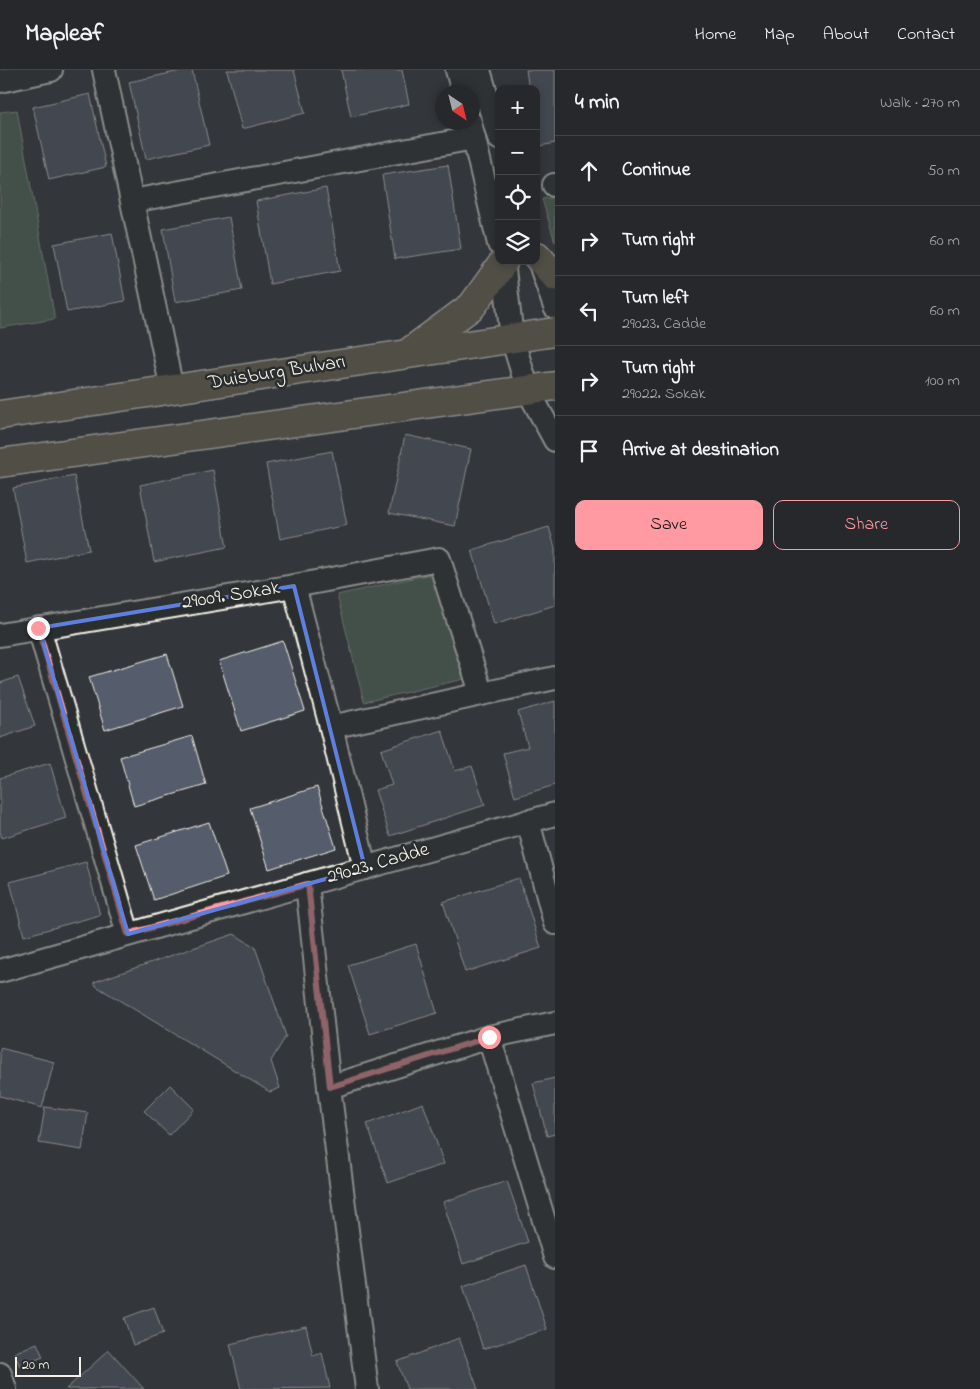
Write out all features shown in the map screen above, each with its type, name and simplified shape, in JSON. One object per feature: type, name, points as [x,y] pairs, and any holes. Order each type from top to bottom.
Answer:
[{"type":"main road","points":[[540,258],[555,276]]},
{"type":"main road","points":[[407,354],[472,306],[496,265]]},
{"type":"main road","name":"Duisburg Bulvarı","points":[[0,415],[555,332]]},
{"type":"main road","points":[[0,463],[555,386]]},
{"type":"street","points":[[5,76],[51,70]]},
{"type":"street","points":[[104,70],[172,389]]},
{"type":"street","points":[[457,70],[461,85]]},
{"type":"street","points":[[480,70],[497,130]]},
{"type":"street","points":[[132,201],[472,130],[495,230]]},
{"type":"street","points":[[540,263],[555,307]]},
{"type":"street","points":[[502,265],[512,338],[528,390],[555,440]]},
{"type":"street","points":[[294,586],[439,559],[481,694]]},
{"type":"street","name":"29009. Sokak","points":[[0,635],[294,586],[365,868]]},
{"type":"street","points":[[38,628],[128,934]]},
{"type":"street","points":[[331,727],[555,678]]},
{"type":"street","name":"29023. Cadde","points":[[0,971],[555,814]]},
{"type":"street","points":[[528,821],[555,923]]},
{"type":"street","points":[[308,884],[330,1087],[367,1389]]},
{"type":"street","points":[[330,1087],[489,1037],[555,1023]]},
{"type":"street","points":[[489,1037],[549,1220],[555,1257]]},
{"type":"street","points":[[0,1374],[5,1389]]},
{"type":"highlighted area","points":[[294,586],[365,868],[128,934],[39,628]]},
{"type":"green space","points":[[17,110],[55,319],[0,328],[0,112]]},
{"type":"green space","points":[[555,197],[555,242],[542,199]]},
{"type":"green space","points":[[435,573],[464,679],[364,702],[337,595]]},
{"type":"building","points":[[192,70],[209,145],[146,159],[129,82]]},
{"type":"building","points":[[227,70],[294,70],[305,113],[242,129]]},
{"type":"building","points":[[341,70],[402,70],[409,104],[351,117]]},
{"type":"building","points":[[526,70],[555,70],[555,143],[540,146],[540,85],[528,85]]},
{"type":"building","points":[[90,94],[106,167],[49,180],[33,107]]},
{"type":"building","points":[[448,165],[461,249],[395,259],[382,175]]},
{"type":"building","points":[[326,188],[340,271],[270,284],[256,201]]},
{"type":"building","points":[[229,217],[242,290],[175,302],[163,229]]},
{"type":"building","points":[[112,233],[125,301],[67,312],[54,244]]},
{"type":"building","points":[[405,435],[471,449],[455,526],[389,513]]},
{"type":"building","points":[[332,451],[347,525],[280,539],[266,464]]},
{"type":"building","points":[[213,470],[227,547],[154,562],[140,485]]},
{"type":"building","points":[[74,476],[89,550],[27,563],[13,488]]},
{"type":"building","points":[[549,527],[555,548],[555,605],[494,624],[472,550]]},
{"type":"building","points":[[283,641],[305,711],[241,731],[219,661]]},
{"type":"building","points":[[167,654],[183,706],[105,730],[89,677]]},
{"type":"building","points":[[18,677],[35,726],[0,738],[0,683]]},
{"type":"building","points":[[555,701],[555,785],[515,797],[503,753],[528,747],[518,712]]},
{"type":"building","points":[[442,730],[455,771],[472,766],[485,805],[390,836],[375,790],[392,785],[381,750]]},
{"type":"building","points":[[192,736],[206,785],[134,806],[120,757]]},
{"type":"building","points":[[50,763],[66,818],[2,838],[0,832],[0,778]]},
{"type":"building","points":[[317,787],[336,848],[269,869],[250,808]]},
{"type":"building","points":[[209,822],[227,876],[154,900],[136,845]]},
{"type":"building","points":[[86,862],[100,915],[24,936],[10,882]]},
{"type":"building","points":[[519,878],[541,948],[465,972],[443,902]]},
{"type":"building","points":[[234,934],[255,947],[286,1036],[271,1061],[280,1088],[270,1092],[96,986],[94,982]]},
{"type":"building","points":[[416,944],[437,1013],[370,1034],[348,965]]},
{"type":"building","points":[[0,1048],[54,1062],[42,1108],[0,1096]]},
{"type":"building","points":[[555,1078],[555,1134],[547,1136],[533,1083]]},
{"type":"building","points":[[170,1085],[194,1109],[169,1135],[144,1111]]},
{"type":"building","points":[[423,1103],[444,1164],[388,1183],[367,1124]]},
{"type":"building","points":[[45,1107],[88,1113],[82,1150],[39,1143]]},
{"type":"building","points":[[507,1181],[528,1242],[463,1264],[443,1202]]},
{"type":"building","points":[[526,1265],[547,1329],[483,1349],[463,1286]]},
{"type":"building","points":[[154,1307],[163,1334],[133,1345],[124,1318]]},
{"type":"building","points":[[306,1326],[313,1356],[322,1353],[330,1388],[241,1389],[230,1344]]},
{"type":"building","points":[[459,1338],[478,1389],[407,1389],[397,1362]]},
{"type":"building","points":[[37,1343],[43,1357],[20,1366],[14,1353]]},
{"type":"building","points":[[109,1350],[144,1389],[66,1389]]},
{"type":"route","points":[[38,628],[128,934],[308,884],[330,1087],[489,1037]]}]
